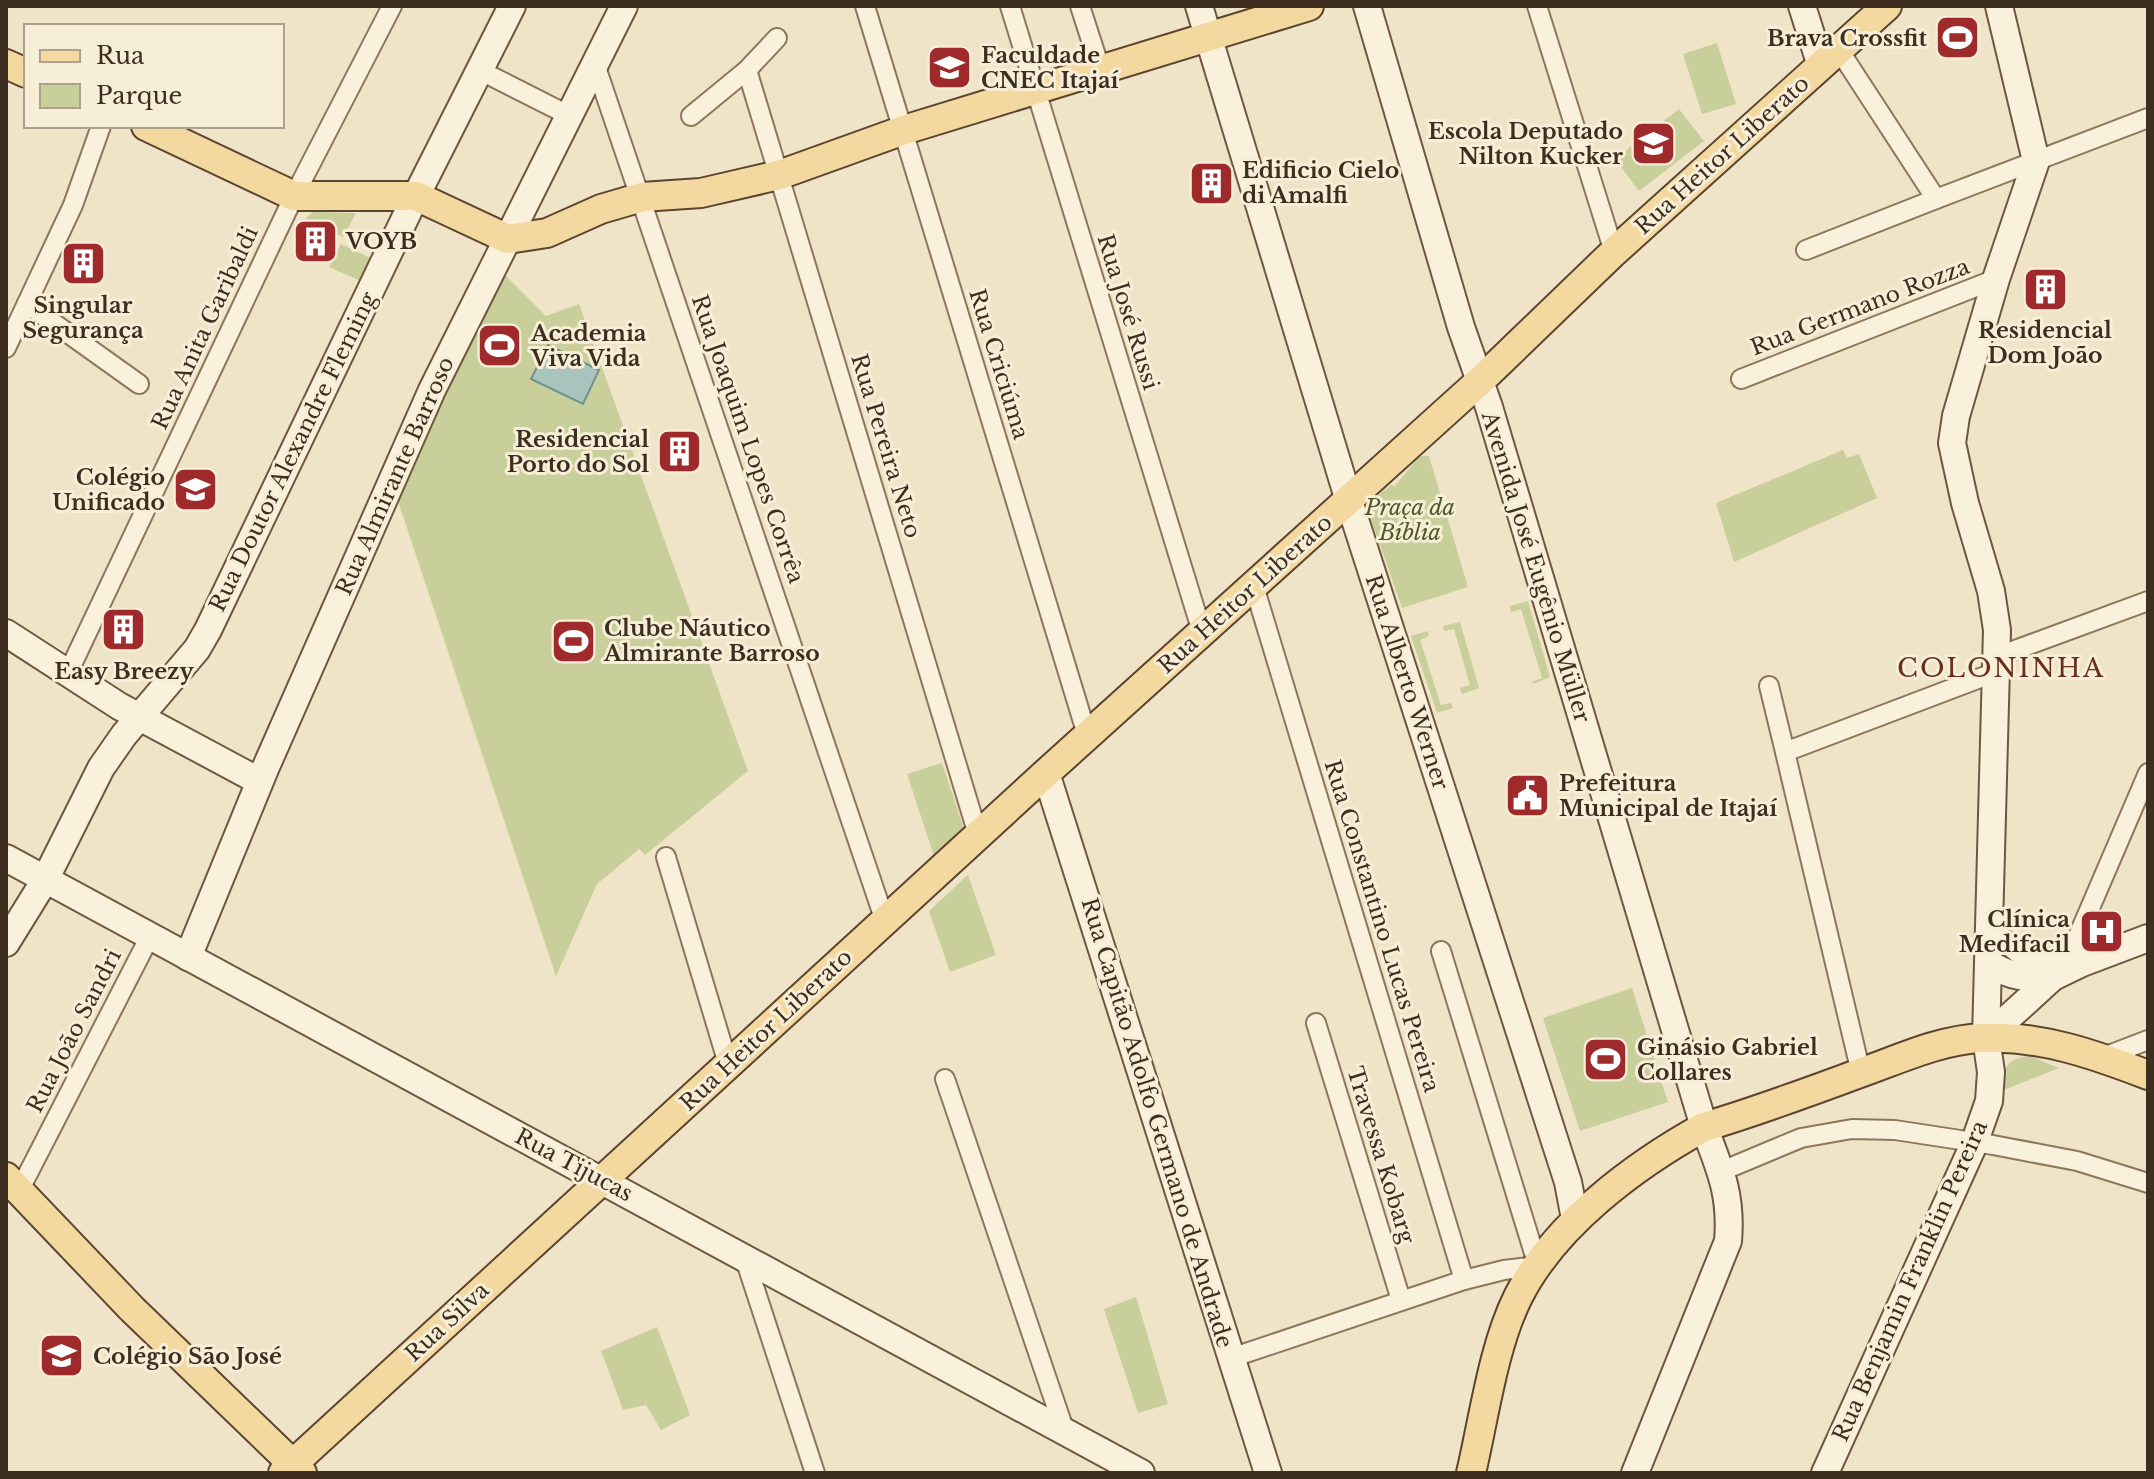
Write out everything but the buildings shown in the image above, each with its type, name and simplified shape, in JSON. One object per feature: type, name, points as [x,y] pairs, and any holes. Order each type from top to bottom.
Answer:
[{"type":"main road","name":"Rua Heitor Liberato","points":[[601,1181],[1087,735],[1349,501],[1614,252],[1887,6]]},
{"type":"main road","points":[[150,128],[294,196],[416,196],[508,239],[547,233],[601,209],[642,197],[701,193],[779,175],[904,130],[1298,8]]},
{"type":"main road","points":[[1471,1473],[1502,1339],[1518,1297],[1538,1266],[1575,1219],[1704,1127],[1942,1044],[1986,1038],[2040,1042],[2101,1058],[2148,1075]]},
{"type":"main road","name":"Rua Silva","points":[[292,1470],[601,1181]]},
{"type":"main road","points":[[12,1184],[292,1470]]},
{"type":"street","name":"Rua Anita Garibaldi","points":[[68,673],[294,196],[392,6]]},
{"type":"street","name":"Rua Doutor Alexandre Fleming","points":[[6,943],[45,880],[95,778],[124,735],[197,649],[208,630],[416,196],[512,6]]},
{"type":"street","name":"Rua Almirante Barroso","points":[[188,957],[259,781],[432,390],[624,6]]},
{"type":"street","name":"Rua Criciúma","points":[[865,6],[1087,735]]},
{"type":"street","name":"Rua José Russi","points":[[1010,6],[1202,632]]},
{"type":"street","points":[[1080,6],[1101,71]]},
{"type":"street","name":"Rua Alberto Werner","points":[[1199,6],[1349,501],[1568,1182],[1575,1219]]},
{"type":"street","name":"Avenida José Eugênio Müller","points":[[1367,6],[1704,1127],[1722,1171],[1730,1208],[1728,1241],[1635,1473]]},
{"type":"street","points":[[1537,6],[1614,252]]},
{"type":"street","points":[[1802,6],[1830,58],[1936,199]]},
{"type":"street","points":[[1999,6],[2036,161]]},
{"type":"street","points":[[691,116],[747,70],[777,38]]},
{"type":"street","name":"Rua Joaquim Lopes Corrêa","points":[[595,64],[885,921]]},
{"type":"street","points":[[479,70],[570,116]]},
{"type":"street","name":"Rua Pereira Neto","points":[[747,70],[978,835]]},
{"type":"street","points":[[1806,250],[2148,118]]},
{"type":"street","points":[[6,348],[73,205],[100,128]]},
{"type":"street","name":"Rua Benjamin Franklin Pereira","points":[[1825,1473],[1974,1144],[1989,1101],[1991,1072],[1986,1038],[1997,630],[1993,600],[1961,491],[1952,443],[1956,416],[1996,279],[2036,161]]},
{"type":"street","name":"Rua Germano Rozza","points":[[1741,379],[1996,279]]},
{"type":"street","points":[[27,304],[139,384]]},
{"type":"street","name":"Rua Constantino Lucas Pereira","points":[[1254,586],[1464,1280]]},
{"type":"street","points":[[1785,752],[2148,601]]},
{"type":"street","points":[[6,633],[140,717],[259,781]]},
{"type":"street","points":[[1769,686],[1861,1073]]},
{"type":"street","name":"Rua Capitão Adolfo Germano de Andrade","points":[[1046,773],[1268,1473]]},
{"type":"street","points":[[1986,1038],[2078,953],[2148,773]]},
{"type":"street","points":[[666,857],[728,1064]]},
{"type":"street","name":"Rua Tijucas","points":[[6,858],[1141,1473]]},
{"type":"street","points":[[1990,919],[2007,946],[2035,960],[2148,938]]},
{"type":"street","name":"Rua João Sandri","points":[[12,1184],[150,936]]},
{"type":"street","points":[[1231,1358],[1464,1280],[1538,1266],[1441,951]]},
{"type":"street","points":[[1988,963],[2006,974],[2030,978],[2053,977]]},
{"type":"street","name":"Travessa Kobarg","points":[[1316,1023],[1401,1300]]},
{"type":"street","points":[[2101,1058],[2148,1040]]},
{"type":"street","points":[[945,1079],[1065,1432]]},
{"type":"street","points":[[1722,1171],[1801,1138],[1852,1129],[1895,1130],[2077,1161],[2148,1183]]},
{"type":"street","points":[[745,1259],[815,1473]]},
{"type":"green space","points":[[1717,43],[1736,104],[1702,114],[1683,54]]},
{"type":"green space","points":[[1679,109],[1704,141],[1639,191],[1615,159]]},
{"type":"green space","points":[[313,212],[356,213],[343,237],[305,219]]},
{"type":"green space","points":[[341,244],[375,260],[365,283],[329,267]]},
{"type":"green space","name":"Clube Náutico Almirante Barroso","points":[[503,273],[546,316],[579,304],[748,771],[645,855],[639,849],[597,884],[556,976],[396,495]]},
{"type":"green space","points":[[1843,450],[1847,458],[1859,454],[1877,498],[1734,562],[1716,503]]},
{"type":"green space","name":"Praça da Bíblia","points":[[1421,456],[1429,456],[1468,587],[1402,608],[1366,505],[1391,485],[1394,486]]},
{"type":"green space","points":[[1528,601],[1550,677],[1533,684],[1542,678],[1521,609],[1511,612],[1510,606]]},
{"type":"green space","points":[[1460,622],[1479,688],[1462,694],[1460,688],[1470,685],[1454,629],[1444,631],[1443,626]]},
{"type":"green space","points":[[1428,631],[1429,636],[1420,640],[1441,705],[1451,703],[1453,708],[1437,713],[1411,636]]},
{"type":"green space","points":[[942,763],[964,829],[934,856],[907,774]]},
{"type":"green space","points":[[968,875],[996,955],[950,972],[929,911]]},
{"type":"green space","name":"Ginásio Gabriel Collares","points":[[1632,988],[1668,1102],[1580,1131],[1543,1018]]},
{"type":"green space","points":[[2030,1056],[2059,1068],[2001,1091],[2007,1066],[2016,1059]]},
{"type":"green space","points":[[1136,1297],[1168,1404],[1138,1413],[1104,1309]]},
{"type":"green space","points":[[657,1327],[690,1415],[661,1430],[646,1405],[623,1410],[601,1351]]},
{"type":"water","points":[[548,345],[599,370],[583,404],[531,379]]},
{"type":"place","name":"Brava Crossfit","points":[[1958,38]]},
{"type":"place","name":"Faculdade CNEC Itajaí","points":[[950,68]]},
{"type":"place","name":"Escola Deputado Nilton Kucker","points":[[1654,144]]},
{"type":"place","name":"Edificio Cielo di Amalfi","points":[[1211,183]]},
{"type":"place","name":"VOYB","points":[[315,241]]},
{"type":"place","name":"Singular Segurança","points":[[83,264]]},
{"type":"place","name":"Residencial Dom João","points":[[2045,289]]},
{"type":"place","name":"Academia Viva Vida","points":[[500,346]]},
{"type":"place","name":"Residencial Porto do Sol","points":[[680,452]]},
{"type":"place","name":"Colégio Unificado","points":[[196,490]]},
{"type":"place","name":"Easy Breezy","points":[[124,630]]},
{"type":"place","name":"Clube Náutico Almirante Barroso","points":[[573,641]]},
{"type":"place","name":"Prefeitura Municipal de Itajaí","points":[[1528,796]]},
{"type":"place","name":"Clínica Medifacil","points":[[2101,932]]},
{"type":"place","name":"Ginásio Gabriel Collares","points":[[1606,1060]]},
{"type":"place","name":"Colégio São José","points":[[62,1356]]},
{"type":"district","name":"COLONINHA","points":[[2001,668]]}]
